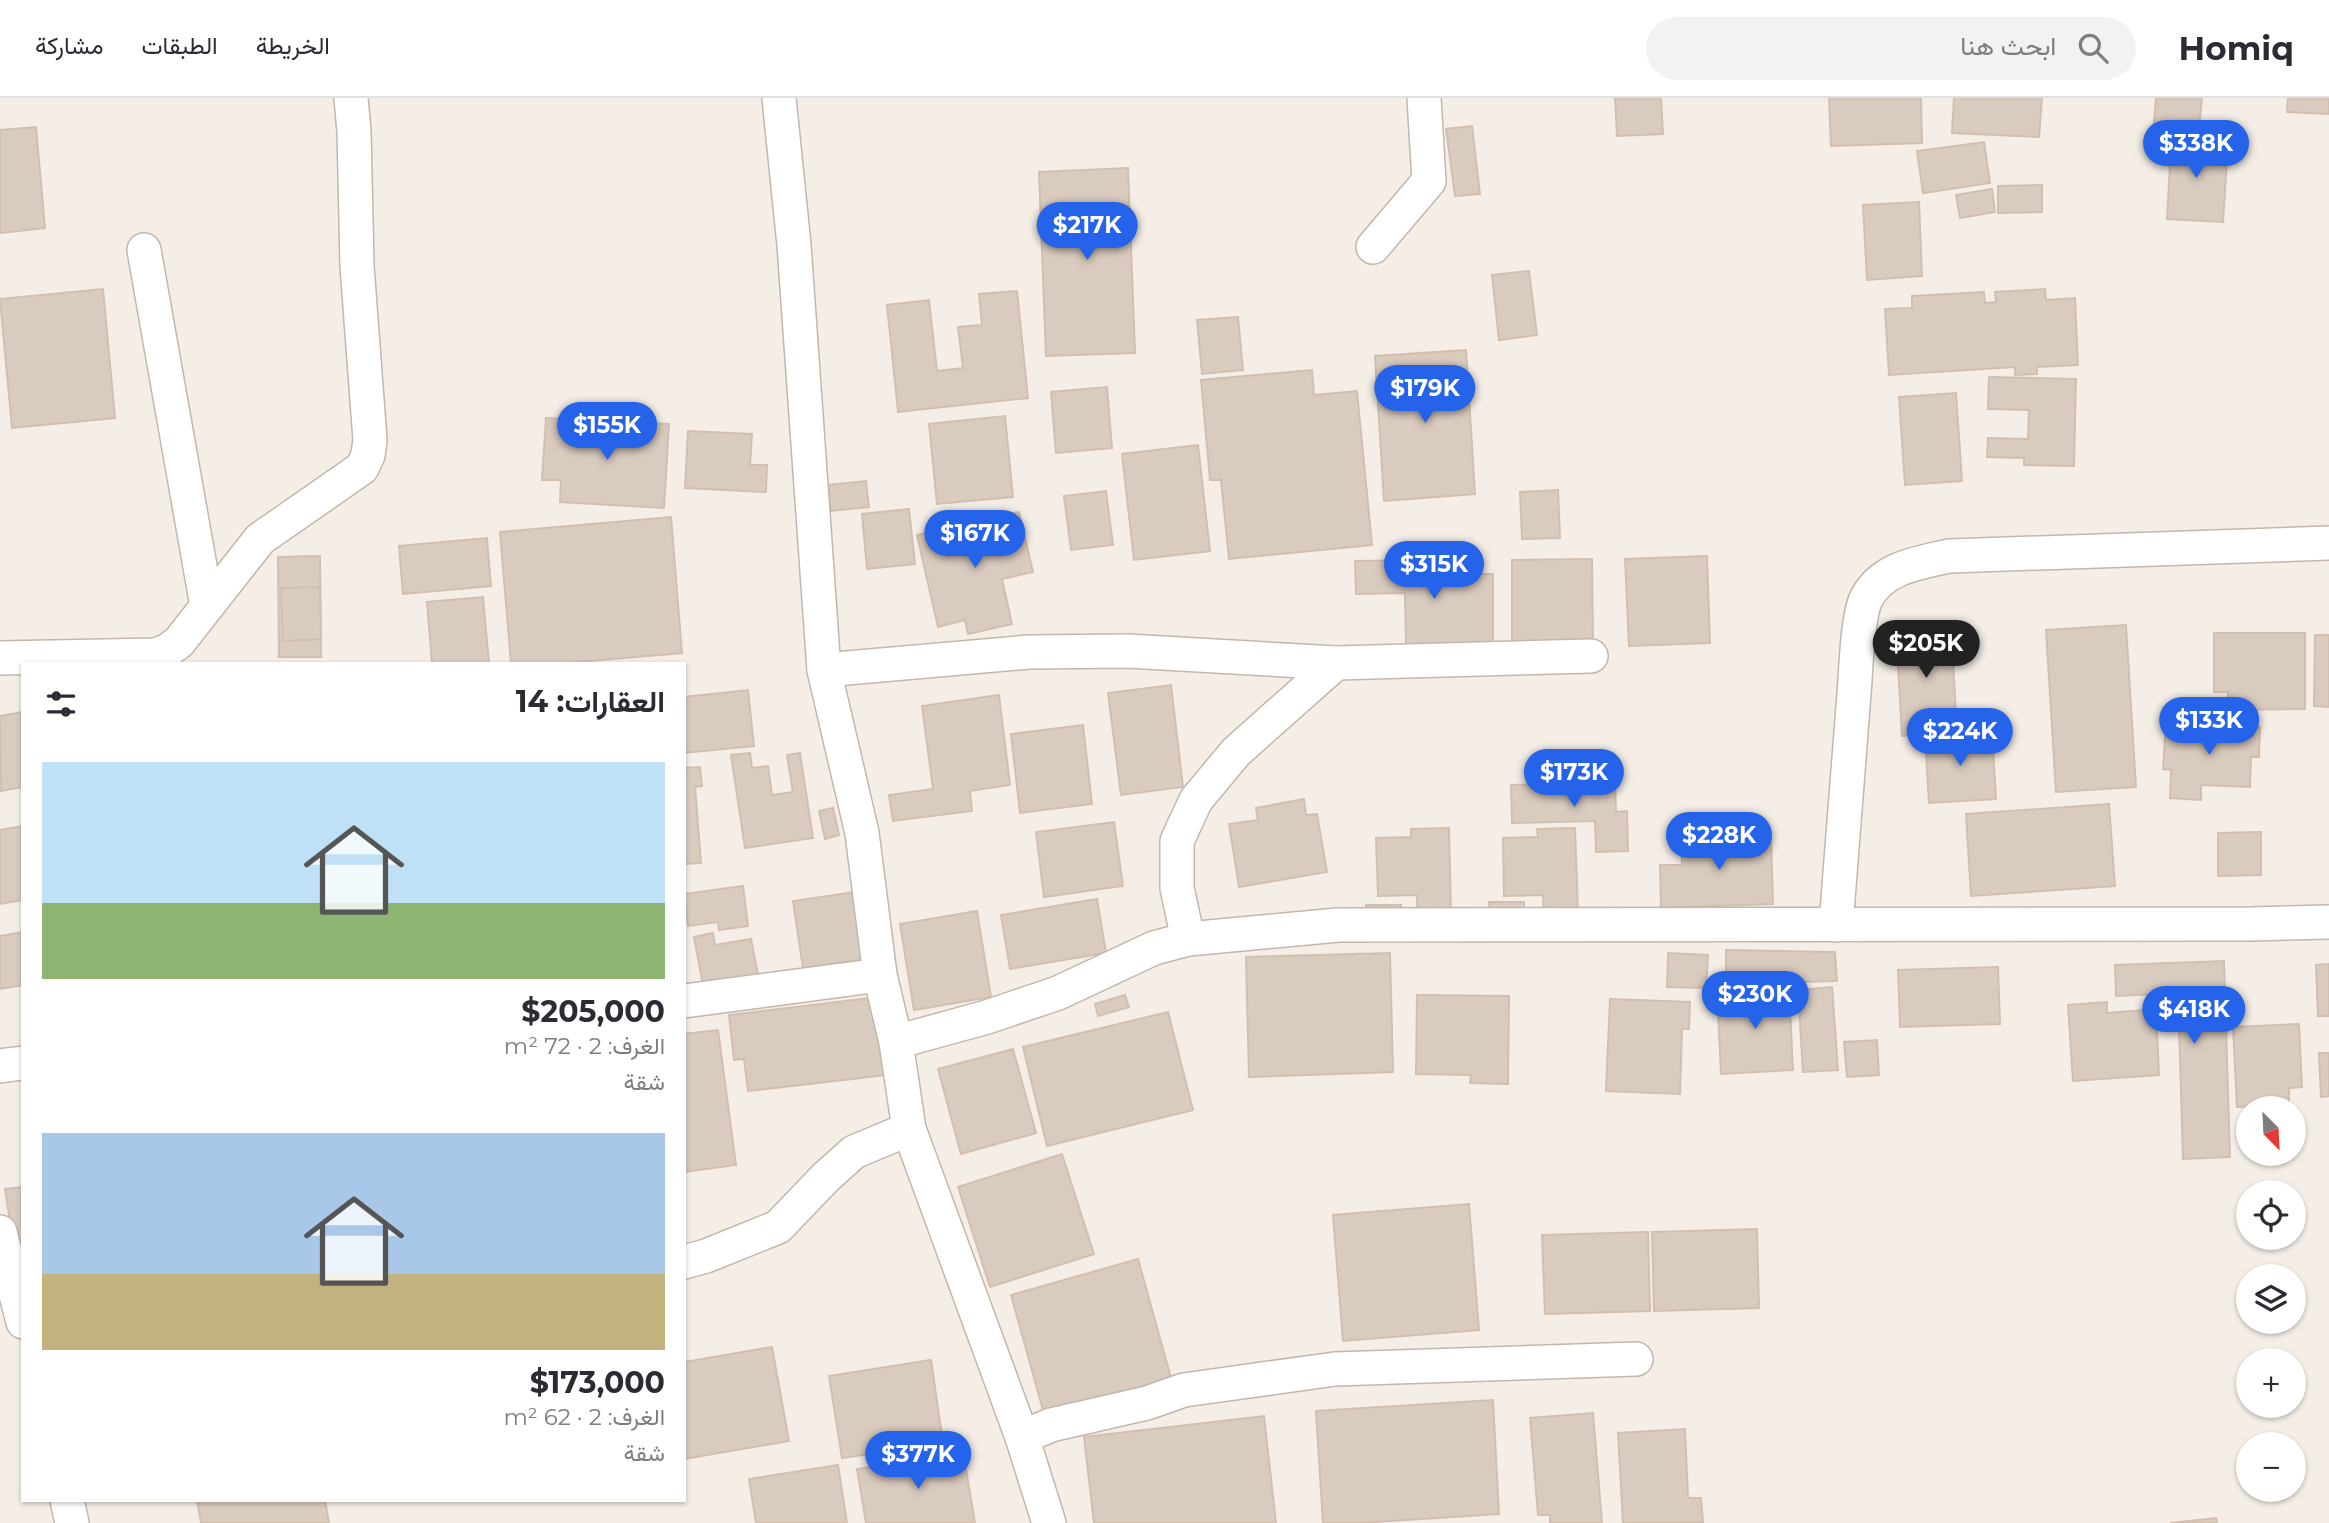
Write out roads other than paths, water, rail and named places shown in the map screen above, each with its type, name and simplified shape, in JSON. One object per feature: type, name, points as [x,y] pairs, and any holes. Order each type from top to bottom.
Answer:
[{"type":"street","points":[[0,658],[155,655],[167,651],[179,642],[260,540],[362,468],[368,455],[370,440],[357,266],[351,98]]},
{"type":"street","points":[[779,98],[794,245],[824,670],[862,833],[880,975],[896,1042],[909,1129],[1022,1437],[1049,1523]]},
{"type":"street","points":[[1373,247],[1429,181],[1424,98]]},
{"type":"street","points":[[144,250],[207,606]]},
{"type":"street","points":[[1836,925],[1863,609],[1867,597],[1888,574],[1901,567],[1949,556],[2329,543]]},
{"type":"street","points":[[824,670],[1029,652],[1128,651],[1336,663],[1591,656]]},
{"type":"street","points":[[1188,939],[1177,888],[1177,841],[1196,800],[1236,752],[1336,663]]},
{"type":"street","points":[[896,1042],[987,1017],[1058,993],[1154,947],[1188,939],[1339,925],[2329,922]]},
{"type":"street","points":[[686,1001],[880,975]]},
{"type":"street","points":[[0,1066],[21,1063]]},
{"type":"street","points":[[686,1261],[778,1227],[854,1152],[909,1129]]},
{"type":"street","points":[[10,1254],[21,1312]]},
{"type":"street","points":[[1022,1437],[1051,1425],[1147,1402],[1184,1390],[1335,1368],[1636,1359]]},
{"type":"street","points":[[67,1502],[72,1523]]}]
